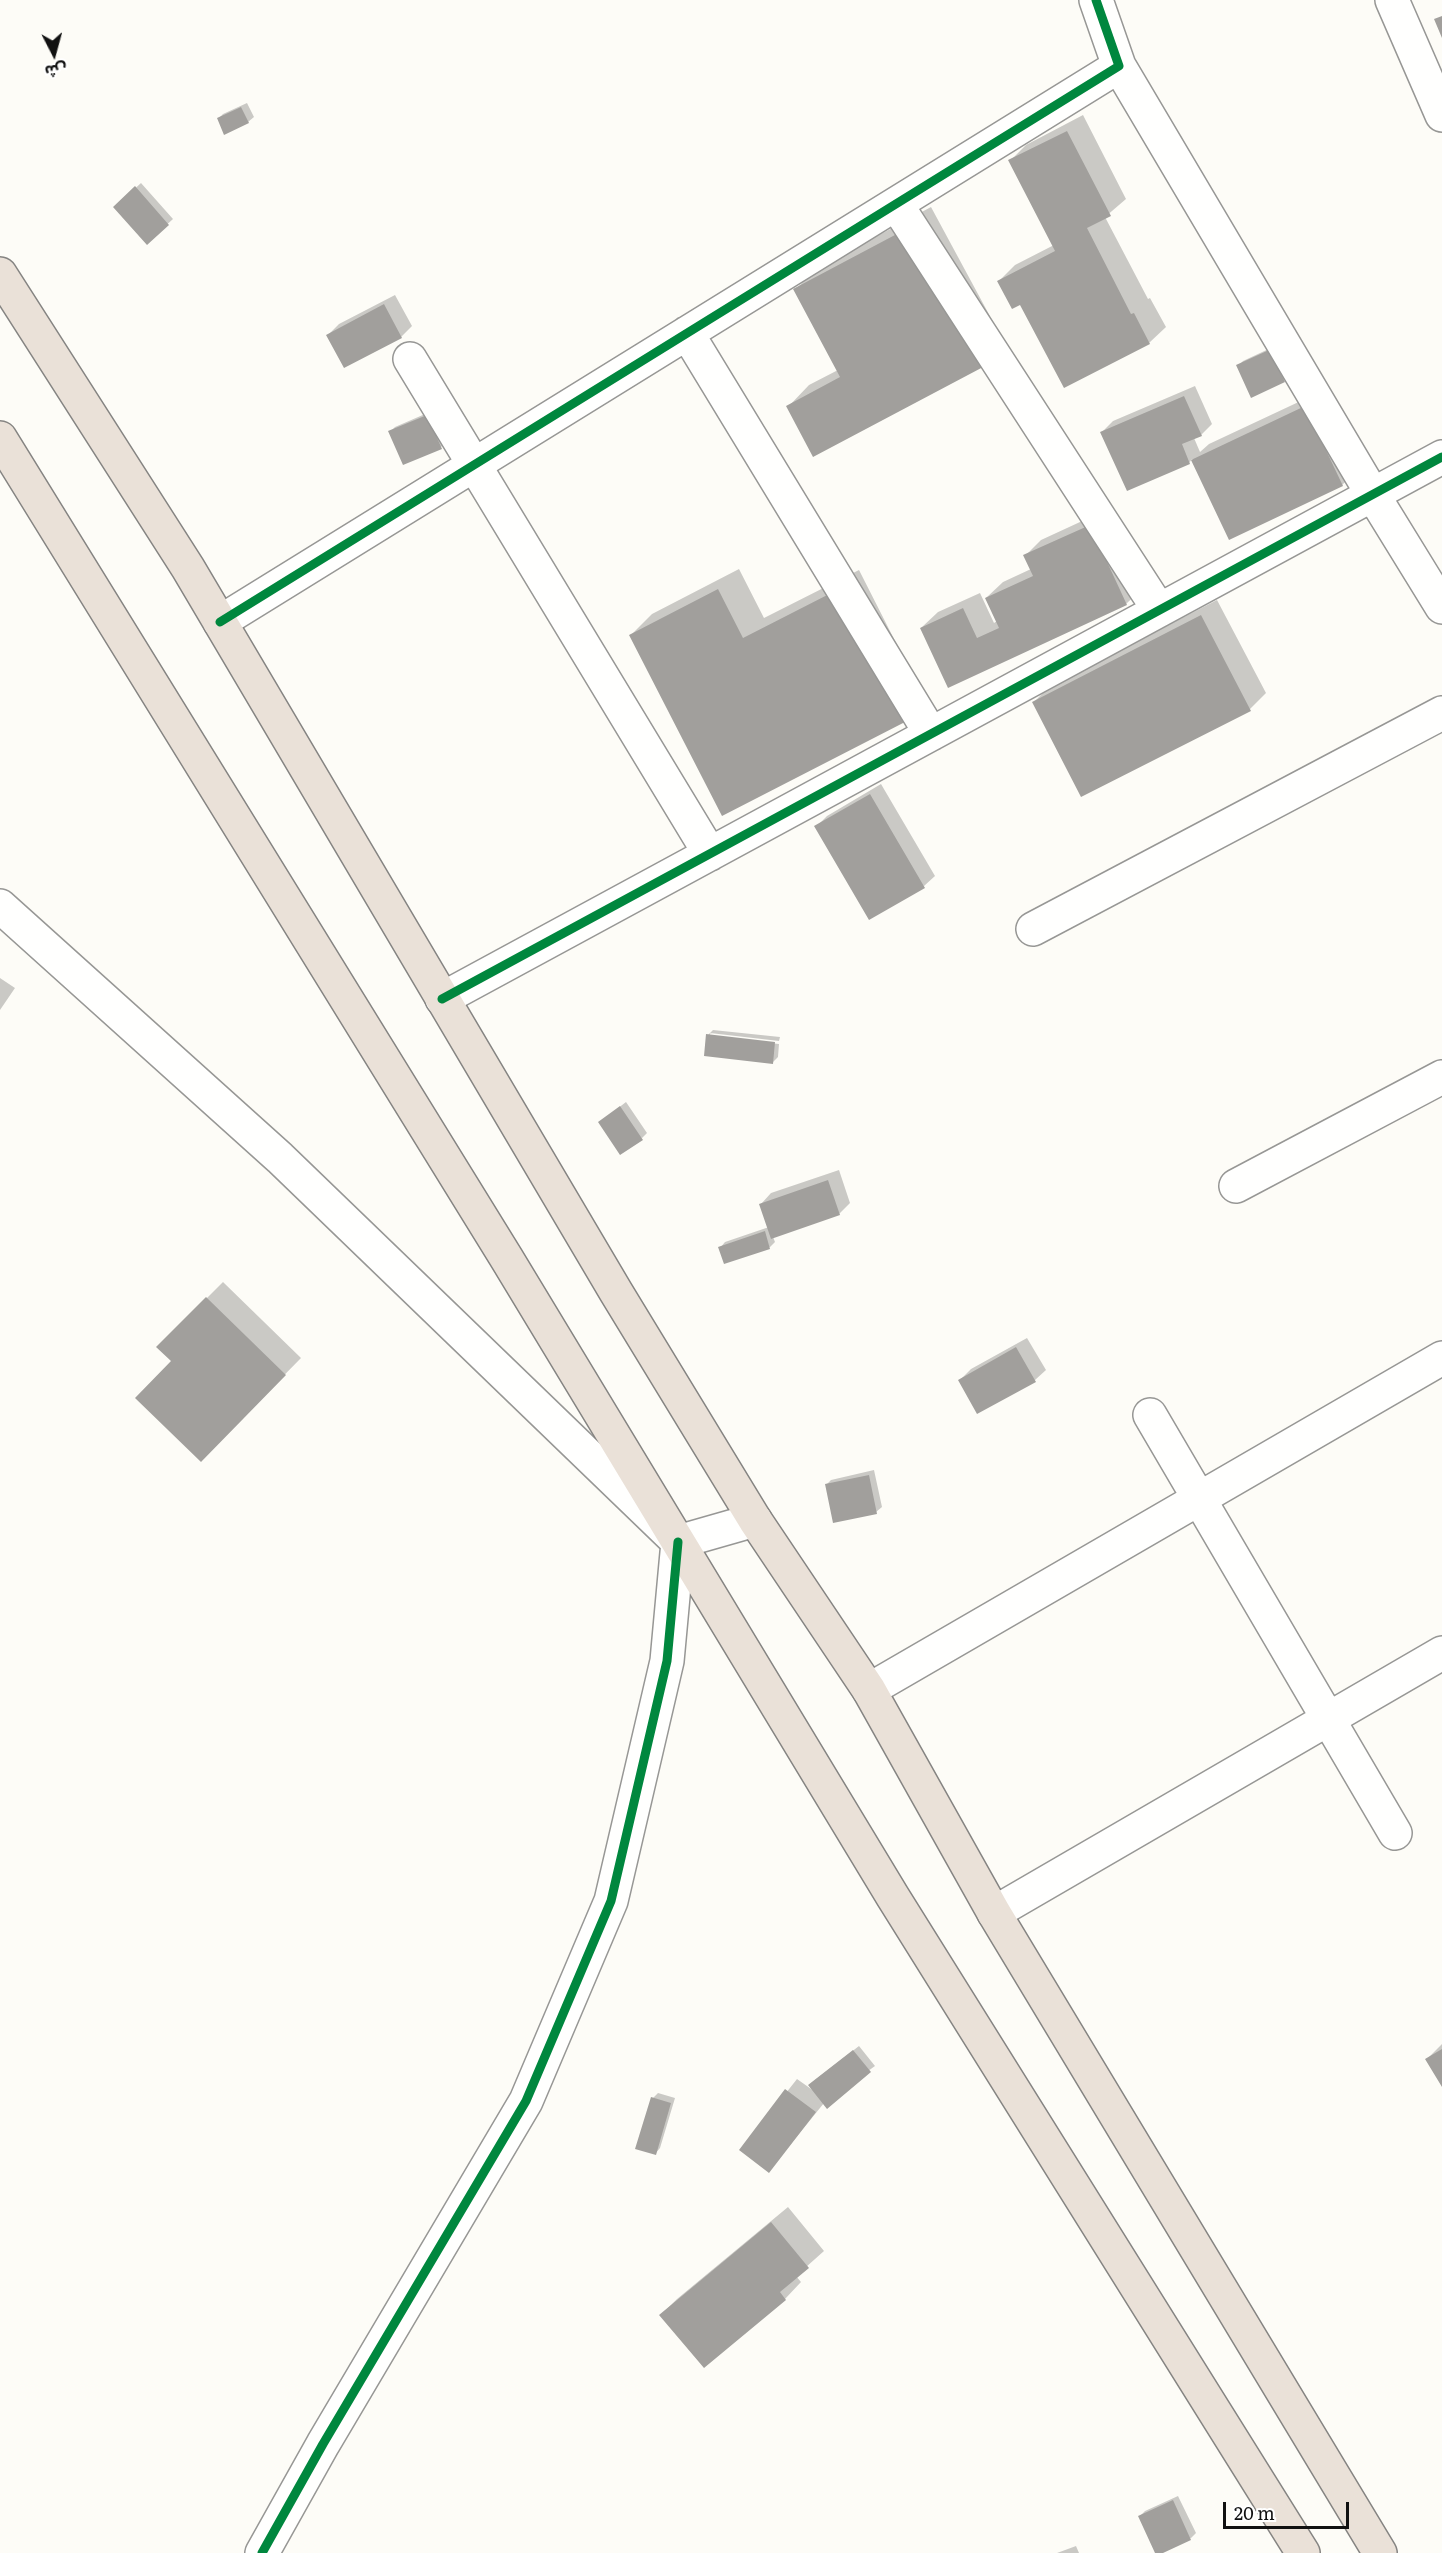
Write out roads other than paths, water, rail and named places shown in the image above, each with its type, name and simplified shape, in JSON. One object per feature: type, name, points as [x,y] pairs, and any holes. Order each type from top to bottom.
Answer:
[{"type":"highway","points":[[0,274],[188,568],[442,999],[755,1520],[869,1690],[994,1913],[1380,2553]]},
{"type":"highway","points":[[0,438],[507,1259],[899,1908],[1303,2553]]},
{"type":"street","points":[[1096,0],[1119,66],[1373,495],[1442,607]]},
{"type":"street","points":[[1392,0],[1442,115]]},
{"type":"street","points":[[220,622],[1119,66]]},
{"type":"street","points":[[896,204],[1159,610]]},
{"type":"street","points":[[687,333],[931,734]]},
{"type":"street","points":[[410,359],[710,854]]},
{"type":"street","points":[[442,999],[1442,457]]},
{"type":"street","points":[[1033,929],[1442,713]]},
{"type":"street","points":[[0,906],[280,1158],[678,1542]]},
{"type":"street","points":[[1236,1186],[1442,1077]]},
{"type":"street","points":[[869,1690],[1442,1358]]},
{"type":"street","points":[[1150,1415],[1395,1833]]},
{"type":"street","points":[[678,1542],[755,1520]]},
{"type":"street","points":[[262,2553],[322,2444],[526,2101],[611,1901],[667,1661],[678,1542]]},
{"type":"street","points":[[994,1913],[1442,1653]]}]
